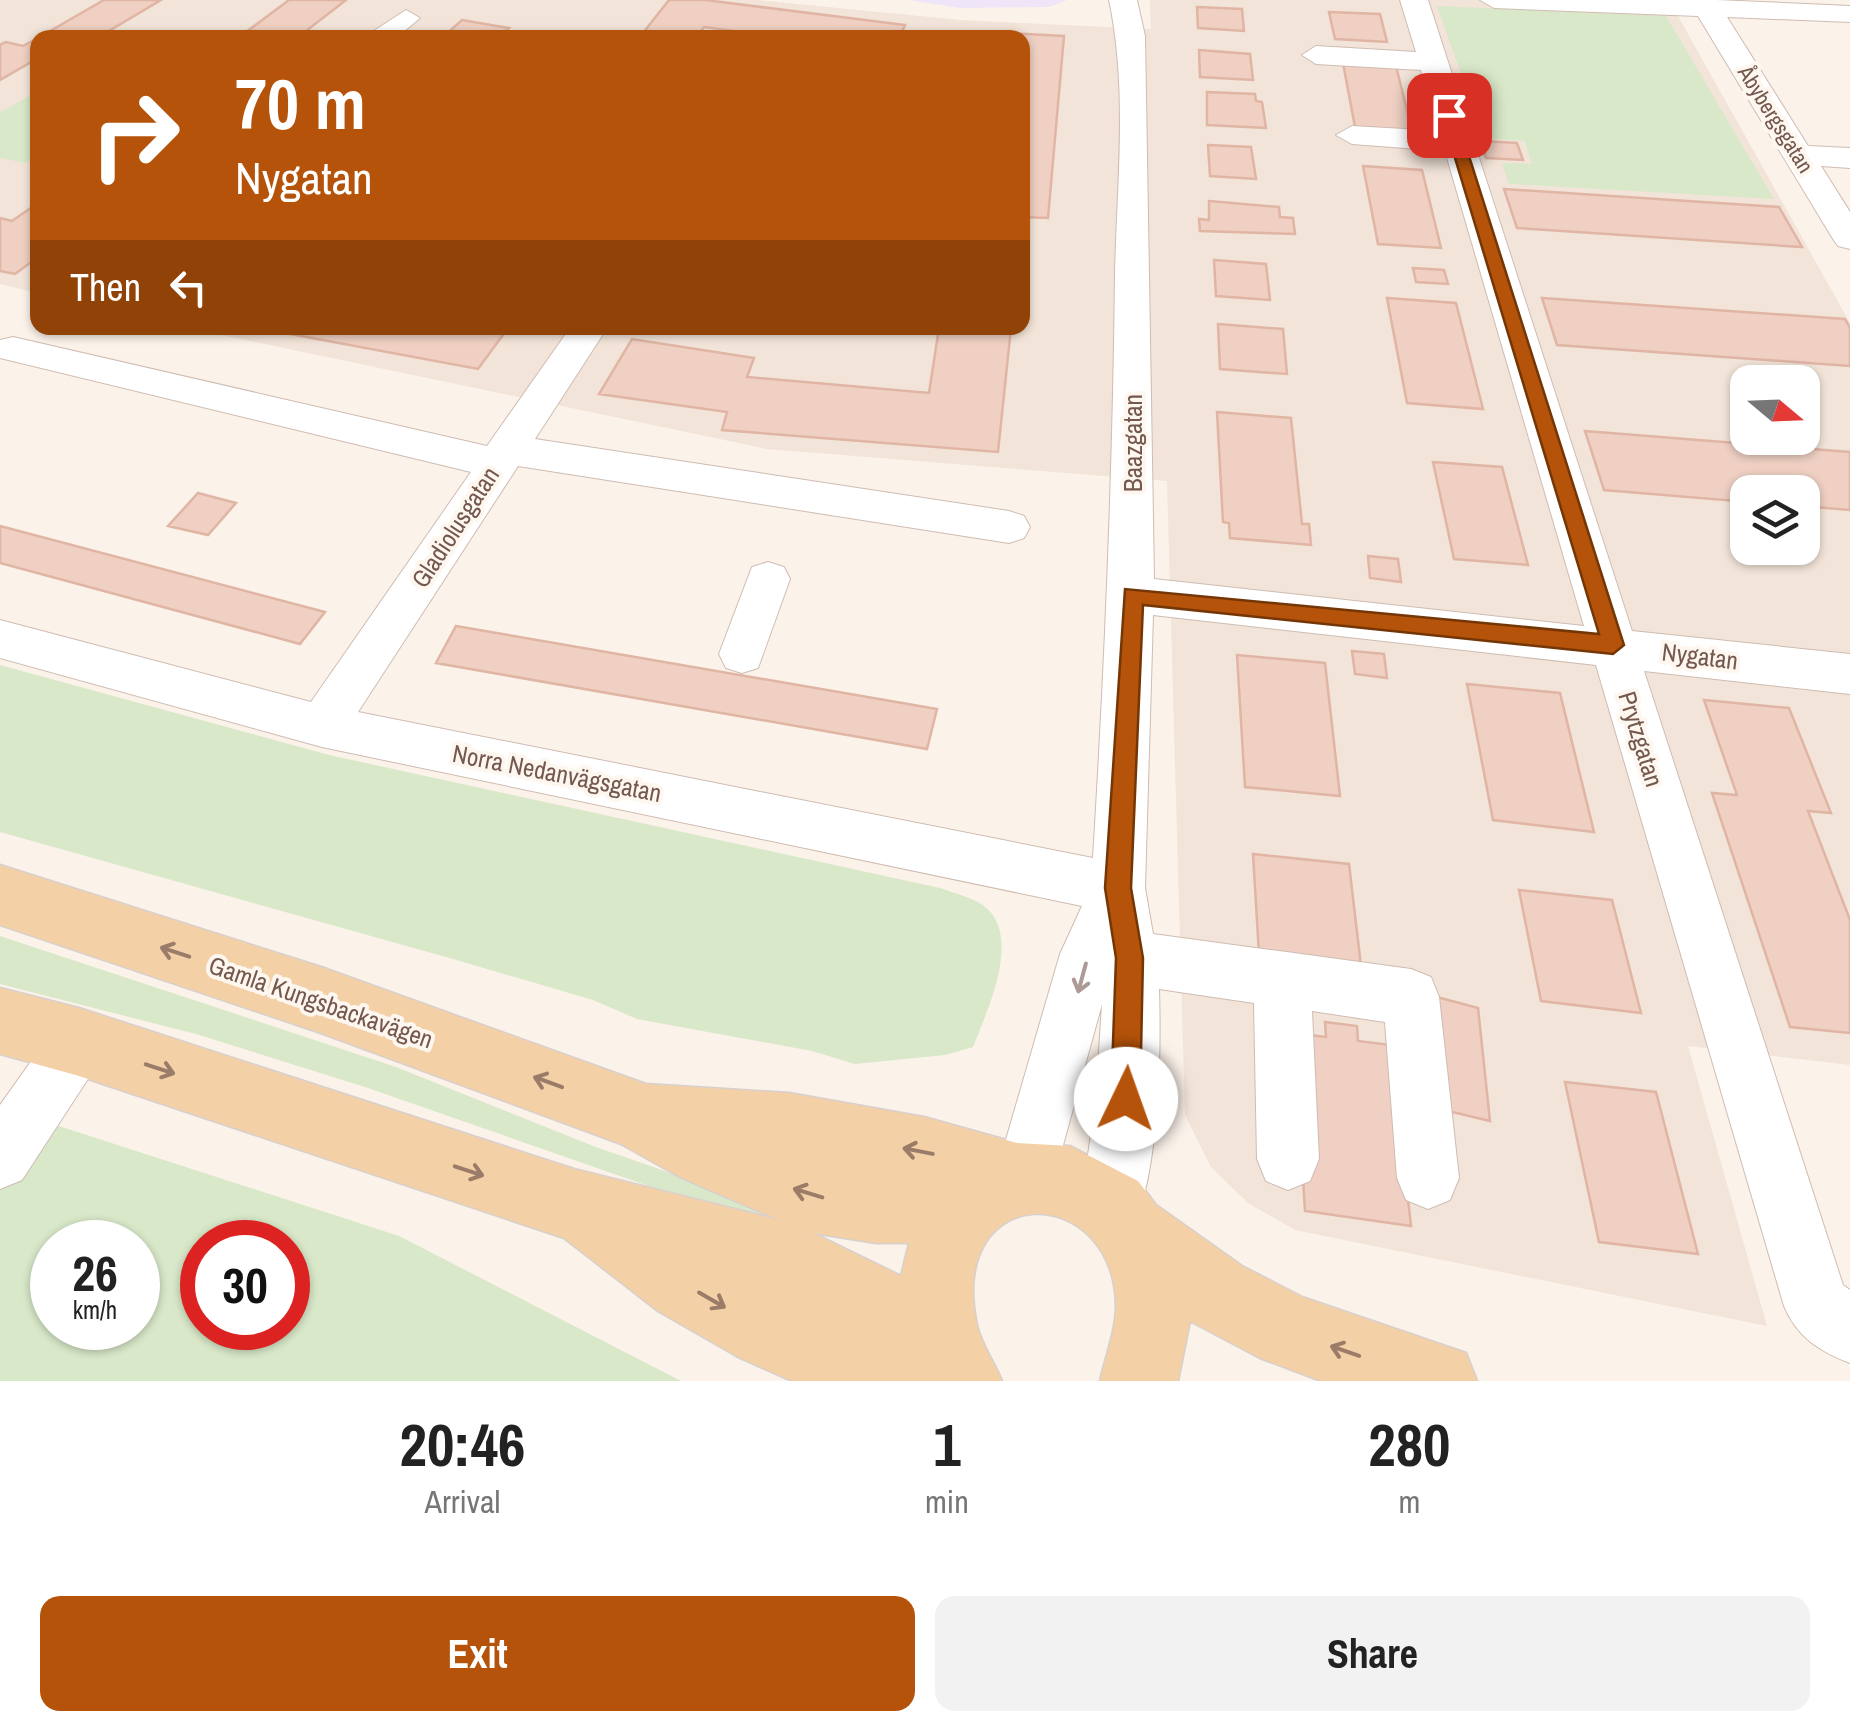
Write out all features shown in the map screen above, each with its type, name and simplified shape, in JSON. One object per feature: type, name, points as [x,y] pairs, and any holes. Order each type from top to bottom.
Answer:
[{"type":"main road","name":"Gamla Kungsbackavägen","points":[[0,895],[321,1000],[640,1116],[705,1152],[808,1196],[876,1207],[926,1207],[1004,1184]]},
{"type":"main road","points":[[0,1021],[79,1042],[574,1205],[702,1234],[788,1260],[952,1358]]},
{"type":"main road","points":[[1004,1184],[1058,1175],[1086,1185],[1214,1293],[1286,1331],[1438,1381]]},
{"type":"main road","name":"Baazgatan","points":[[952,1358],[936,1274],[944,1246],[1004,1184]]},
{"type":"main road","points":[[574,1205],[685,1284],[750,1322],[884,1381]]},
{"type":"main road","name":"Baazgatan","points":[[1124,1219],[1150,1268],[1157,1307],[1153,1346],[1139,1381]]},
{"type":"street","name":"Baazgatan","points":[[1124,0],[1131,36],[1132,93],[1133,596],[1118,888],[1130,958],[1124,1219]]},
{"type":"street","name":"Prytzgatan","points":[[1414,0],[1613,645],[1834,1318]]},
{"type":"street","points":[[1494,0],[1704,4],[1850,14]]},
{"type":"street","name":"Åbybergsgatan","points":[[1704,4],[1850,239]]},
{"type":"street","points":[[388,30],[406,18]]},
{"type":"street","points":[[1316,55],[1432,62]]},
{"type":"street","points":[[1352,135],[1458,142]]},
{"type":"street","points":[[1799,155],[1850,158]]},
{"type":"street","points":[[14,335],[501,456],[1009,527]]},
{"type":"street","name":"Gladiolusgatan","points":[[322,726],[584,335]]},
{"type":"street","points":[[742,654],[768,579]]},
{"type":"street","name":"Nygatan","points":[[1133,596],[1613,645],[1850,674]]},
{"type":"street","name":"Norra Nedanvägsgatan","points":[[0,639],[322,726],[1118,888]]},
{"type":"street","name":"Baazgatan","points":[[1004,1184],[1088,954],[1118,888]]},
{"type":"street","points":[[1130,958],[1411,998],[1428,1178]]},
{"type":"street","points":[[1282,978],[1288,1159]]},
{"type":"street","points":[[0,1158],[79,1042]]},
{"type":"shaded area","points":[[0,0],[758,0],[960,20],[1151,29],[1150,0],[1669,0],[1850,323],[1850,1065],[1688,1046],[1767,1326],[1295,1230],[1248,1203],[1211,1167],[1185,1115],[1167,481],[767,449],[221,335],[1030,335],[1030,30],[30,30],[30,291],[0,284]],"holes":[[[1665,17],[1773,198],[1510,184],[1533,164],[1523,140],[1484,138]]]},
{"type":"shaded area","points":[[908,0],[1067,0],[1049,7],[960,8]]},
{"type":"green space","points":[[1437,6],[1666,16],[1774,199],[1509,184],[1502,163],[1532,164],[1524,141],[1484,138]]},
{"type":"green space","points":[[30,95],[30,160],[26,163],[0,158],[0,113]]},
{"type":"green space","points":[[0,665],[329,755],[940,888],[979,903],[995,919],[1001,936],[1001,954],[993,994],[973,1047],[945,1055],[855,1064],[812,1051],[637,1019],[593,1000],[0,832]]},
{"type":"green space","points":[[0,936],[396,1067],[593,1146],[773,1209],[766,1227],[365,1087],[196,1034],[0,984]]},
{"type":"green space","points":[[0,1107],[399,1236],[681,1381],[0,1381]]},
{"type":"building","points":[[104,0],[161,0],[110,30],[52,30]]},
{"type":"building","points":[[289,0],[346,0],[307,30],[249,30]]},
{"type":"building","points":[[669,0],[705,0],[905,25],[903,30],[645,30]]},
{"type":"building","points":[[1197,7],[1242,9],[1244,31],[1198,28]]},
{"type":"building","points":[[1329,12],[1380,14],[1387,42],[1335,39]]},
{"type":"building","points":[[462,20],[509,28],[507,30],[451,30]]},
{"type":"building","points":[[1030,34],[1064,36],[1048,218],[1030,217]]},
{"type":"building","points":[[6,42],[23,46],[30,42],[30,63],[0,80],[0,45]]},
{"type":"building","points":[[1199,50],[1250,54],[1253,80],[1200,77]]},
{"type":"building","points":[[1343,63],[1396,66],[1412,131],[1355,127]]},
{"type":"building","points":[[1207,92],[1255,94],[1256,101],[1262,102],[1266,128],[1207,125]]},
{"type":"building","points":[[1480,141],[1517,143],[1523,160],[1486,158]]},
{"type":"building","points":[[1208,145],[1251,147],[1256,179],[1210,176]]},
{"type":"building","points":[[1363,166],[1422,170],[1441,248],[1378,244]]},
{"type":"building","points":[[1504,189],[1779,207],[1802,247],[1517,228]]},
{"type":"building","points":[[1209,201],[1279,207],[1280,217],[1293,218],[1295,234],[1200,231],[1199,219],[1209,220]]},
{"type":"building","points":[[30,209],[30,263],[15,274],[0,271],[0,218],[12,221]]},
{"type":"building","points":[[1214,260],[1266,264],[1270,300],[1216,296]]},
{"type":"building","points":[[1413,268],[1444,270],[1448,284],[1416,282]]},
{"type":"building","points":[[1387,298],[1456,303],[1483,409],[1407,403]]},
{"type":"building","points":[[1542,298],[1845,319],[1850,328],[1850,366],[1557,345]]},
{"type":"building","points":[[1218,324],[1283,329],[1287,374],[1220,369]]},
{"type":"building","points":[[296,335],[503,335],[478,369]]},
{"type":"building","points":[[938,335],[1010,335],[998,452],[722,430],[727,412],[599,394],[632,339],[754,358],[747,377],[929,393]]},
{"type":"building","points":[[1217,412],[1291,418],[1302,524],[1309,524],[1311,545],[1230,538],[1229,523],[1223,522]]},
{"type":"building","points":[[1585,431],[1730,442],[1730,455],[1820,455],[1820,450],[1850,452],[1850,510],[1820,508],[1820,475],[1730,475],[1730,500],[1604,490]]},
{"type":"building","points":[[1433,462],[1502,467],[1528,565],[1454,559]]},
{"type":"building","points":[[198,493],[236,503],[208,535],[168,526]]},
{"type":"building","points":[[0,526],[325,612],[300,644],[0,563]]},
{"type":"building","points":[[1368,556],[1398,559],[1401,582],[1370,578]]},
{"type":"building","points":[[456,626],[937,709],[927,749],[436,663]]},
{"type":"building","points":[[1352,651],[1384,654],[1387,678],[1355,674]]},
{"type":"building","points":[[1237,655],[1325,663],[1340,796],[1245,787]]},
{"type":"building","points":[[1467,684],[1560,693],[1594,832],[1493,820]]},
{"type":"building","points":[[1704,700],[1789,708],[1831,813],[1808,811],[1850,920],[1850,1033],[1790,1027],[1712,793],[1737,795]]},
{"type":"building","points":[[1253,854],[1349,864],[1361,966],[1259,954]]},
{"type":"building","points":[[1519,890],[1612,900],[1641,1013],[1541,1001]]},
{"type":"building","points":[[1437,997],[1478,1008],[1490,1121],[1440,1109]]},
{"type":"building","points":[[1325,1022],[1357,1026],[1358,1041],[1391,1045],[1411,1226],[1305,1211],[1294,1033],[1326,1037]]},
{"type":"building","points":[[1565,1082],[1656,1092],[1698,1254],[1599,1242]]},
{"type":"route","points":[[1126,1099],[1130,958],[1118,888],[1133,596],[1613,645],[1449,115]]}]
